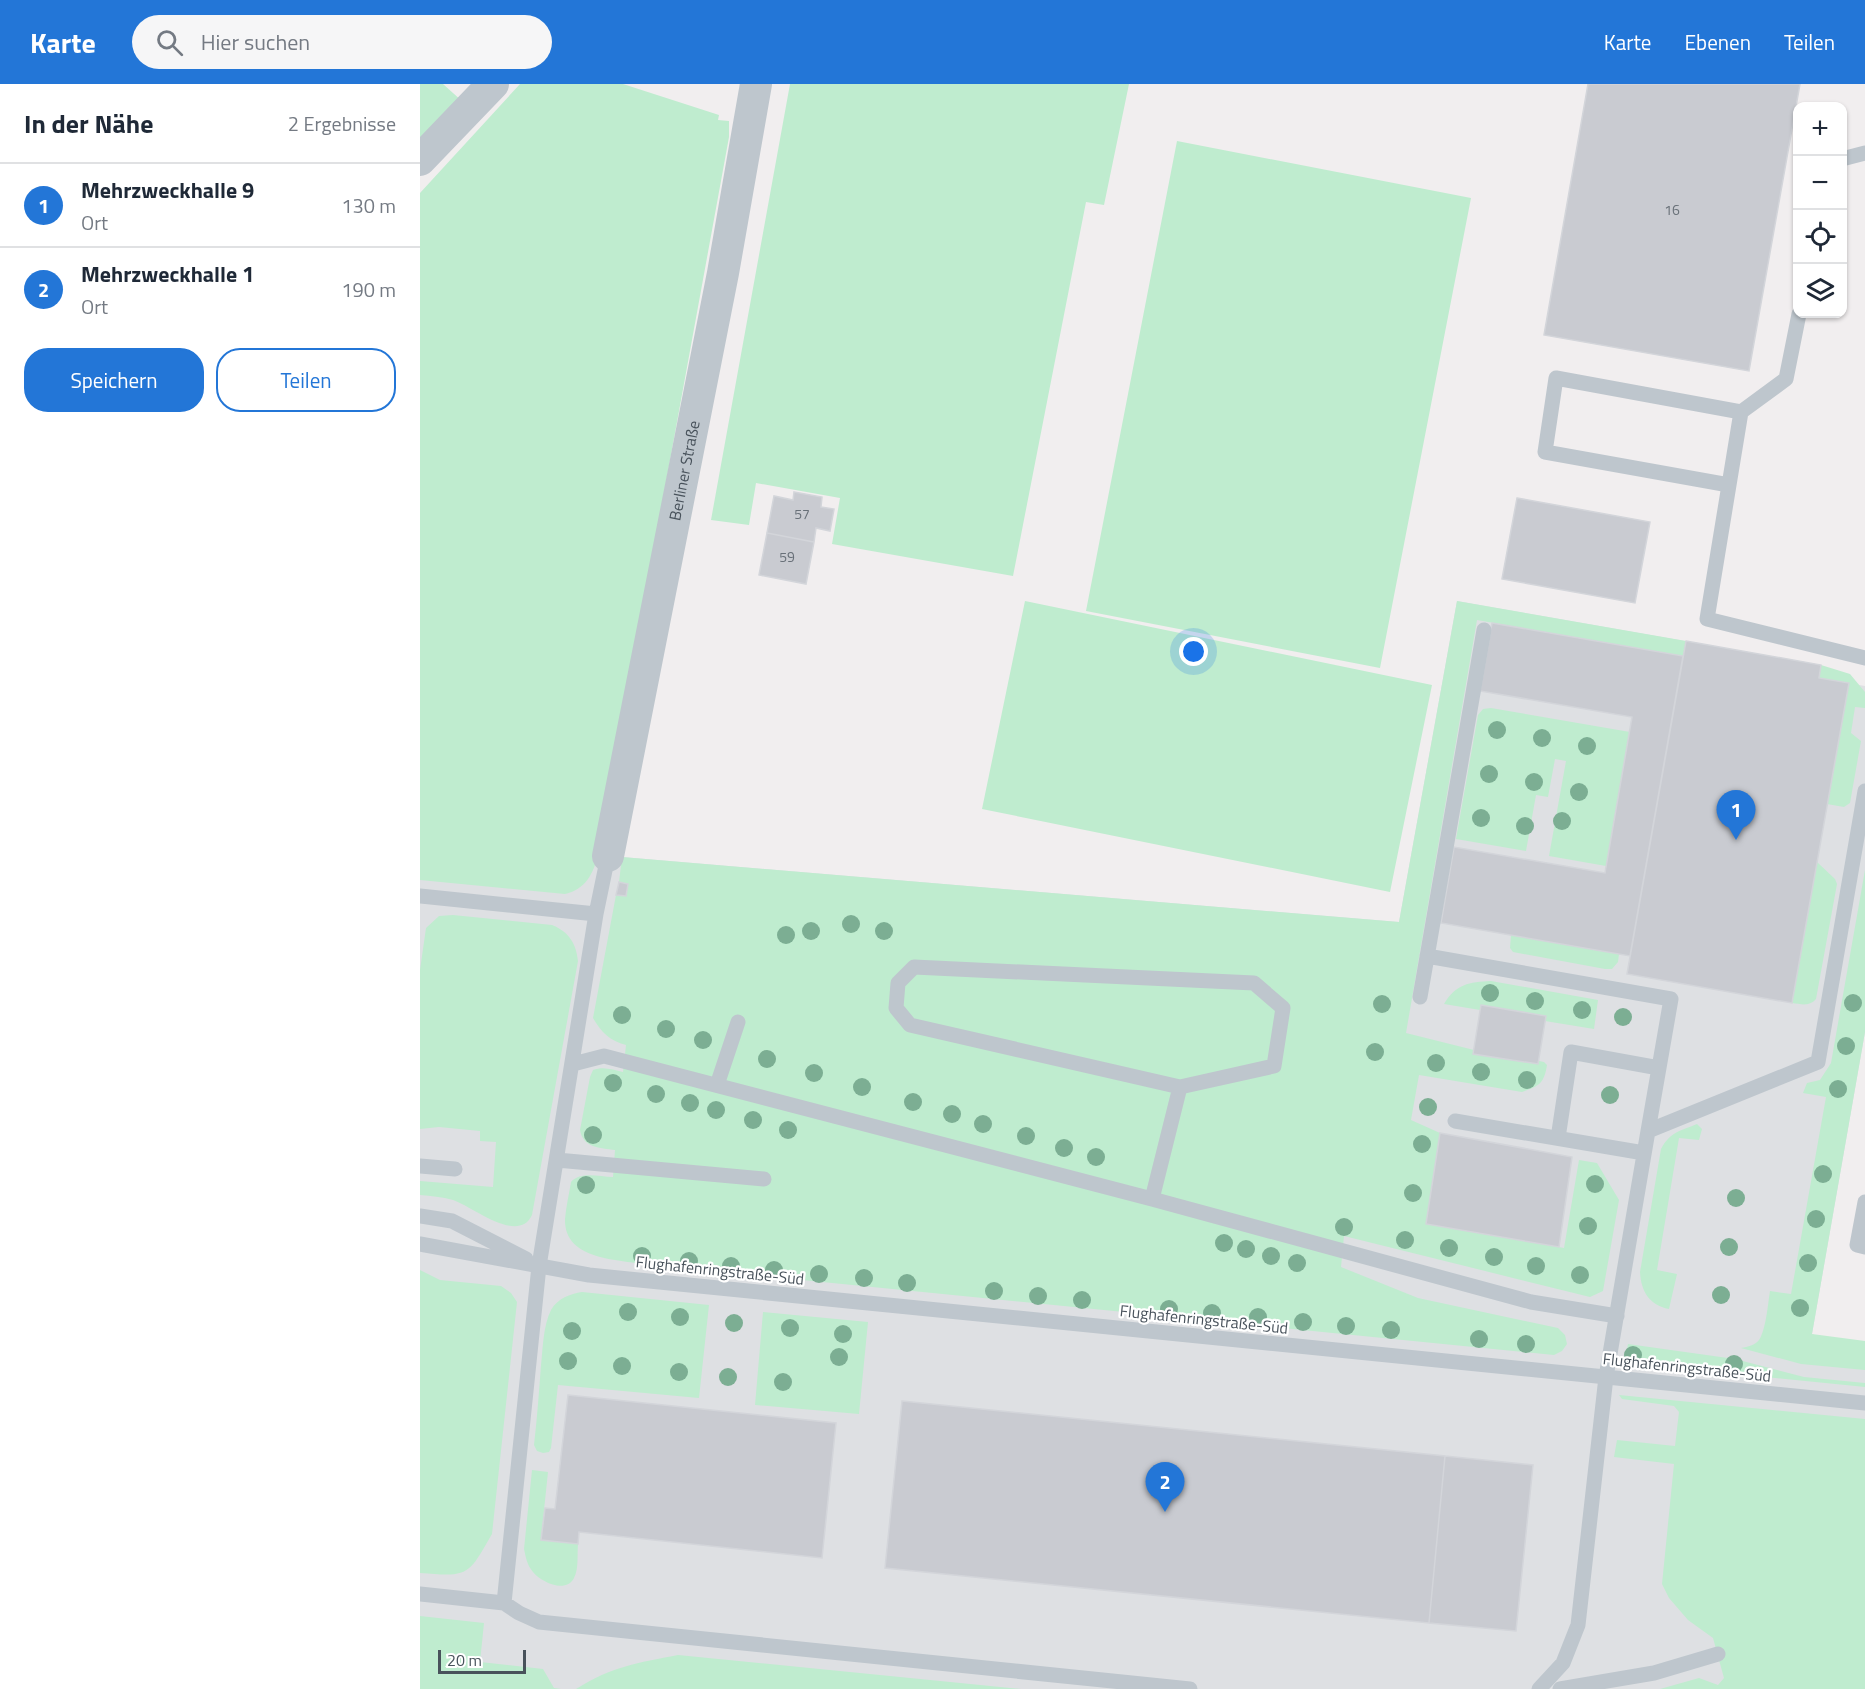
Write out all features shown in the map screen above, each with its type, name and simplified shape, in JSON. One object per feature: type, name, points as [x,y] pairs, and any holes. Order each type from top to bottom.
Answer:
[{"type":"street","points":[[420,160],[493,84]]},
{"type":"street","name":"Berliner Straße","points":[[608,856],[723,273],[756,84]]},
{"type":"lane","points":[[1847,158],[1865,153]]},
{"type":"lane","points":[[1797,318],[1786,379],[1741,412],[1707,619],[1865,658]]},
{"type":"lane","points":[[1729,484],[1545,452],[1556,378],[1741,412]]},
{"type":"lane","points":[[1420,997],[1484,630]]},
{"type":"lane","points":[[1648,1131],[1818,1062],[1865,790]]},
{"type":"lane","points":[[504,1603],[539,1266],[596,914],[608,856]]},
{"type":"lane","points":[[420,896],[596,914]]},
{"type":"lane","points":[[1427,956],[1671,999],[1606,1377],[1578,1625],[1563,1663],[1539,1689]]},
{"type":"lane","points":[[914,967],[1254,983],[1283,1008],[1274,1066],[1180,1087],[910,1025],[896,1008],[898,983],[914,967]]},
{"type":"lane","points":[[717,1085],[738,1023]]},
{"type":"lane","points":[[1558,1138],[1571,1052],[1659,1068]]},
{"type":"lane","points":[[573,1064],[604,1056],[1152,1199],[1531,1302],[1617,1316]]},
{"type":"lane","points":[[1152,1199],[1180,1087]]},
{"type":"lane","points":[[1455,1121],[1644,1153]]},
{"type":"lane","points":[[557,1160],[764,1179]]},
{"type":"lane","points":[[420,1166],[455,1169]]},
{"type":"lane","points":[[1865,1202],[1857,1245],[1865,1247]]},
{"type":"lane","points":[[420,1216],[452,1221],[539,1266]]},
{"type":"lane","name":"Flughafenringstraße-Süd","points":[[420,1244],[590,1275],[1865,1402]]},
{"type":"lane","points":[[420,1594],[504,1603],[539,1622],[1190,1689]]},
{"type":"lane","points":[[1560,1689],[1654,1673],[1718,1654]]},
{"type":"shaded area","points":[[1457,601],[1821,665],[1819,678],[1865,686],[1865,1032],[1812,1334],[1865,1360],[1865,1689],[420,1689],[420,836],[622,857],[1399,922]]},
{"type":"green space","points":[[420,84],[443,84],[463,102],[420,148]]},
{"type":"green space","points":[[520,84],[623,84],[719,115],[718,120],[729,121],[729,137],[598,855],[588,880],[572,892],[565,894],[420,880],[420,193]]},
{"type":"green space","points":[[790,84],[1129,84],[1104,205],[1086,202],[1013,576],[832,544],[840,498],[756,483],[749,525],[711,520]]},
{"type":"green space","points":[[1177,141],[1471,198],[1380,668],[1086,611]]},
{"type":"green space","points":[[1025,601],[1432,685],[1390,892],[982,809]]},
{"type":"green space","points":[[1457,601],[1686,641],[1683,656],[1477,620],[1406,1033],[1474,1050],[1473,1054],[1538,1064],[1539,1061],[1547,1065],[1540,1083],[1522,1092],[1419,1075],[1411,1120],[1440,1133],[1426,1224],[1564,1248],[1579,1160],[1597,1163],[1619,1200],[1603,1291],[1590,1297],[1344,1236],[1341,1267],[1418,1298],[1558,1328],[1565,1335],[1567,1344],[1562,1351],[1554,1355],[642,1264],[593,1255],[573,1242],[567,1232],[565,1219],[571,1182],[590,1175],[613,1177],[615,1150],[588,1144],[580,1130],[593,1070],[605,1068],[623,1072],[626,1045],[606,1035],[593,1018],[616,895],[626,896],[628,884],[619,882],[622,857],[1399,922]]},
{"type":"green space","points":[[1821,665],[1850,674],[1865,692],[1865,708],[1855,707],[1851,733],[1861,741],[1850,803],[1844,807],[1827,804],[1819,678]]},
{"type":"green space","points":[[1491,708],[1630,732],[1606,866],[1549,856],[1566,761],[1555,759],[1548,797],[1536,795],[1526,851],[1456,839],[1478,715],[1483,709]]},
{"type":"green space","points":[[1817,862],[1835,879],[1837,884],[1816,999],[1808,1004],[1792,1003]]},
{"type":"green space","points":[[1865,870],[1865,1032],[1812,1334],[1865,1341],[1865,1370],[1801,1364],[1741,1348],[1759,1340],[1765,1323],[1770,1291],[1791,1294],[1826,1097],[1803,1093],[1807,1083],[1820,1080],[1831,1063]]},
{"type":"green space","points":[[453,915],[552,925],[567,935],[577,955],[578,961],[532,1215],[525,1223],[516,1226],[494,1221],[453,1200],[420,1195],[420,1181],[493,1187],[496,1142],[480,1141],[480,1131],[439,1127],[420,1129],[420,970],[426,928],[439,916]]},
{"type":"green space","points":[[1511,935],[1619,954],[1618,962],[1612,969],[1605,969],[1513,952],[1510,948]]},
{"type":"green space","points":[[1491,981],[1598,1000],[1594,1029],[1545,1021],[1546,1016],[1481,1005],[1480,1010],[1444,1004],[1453,992],[1464,985]]},
{"type":"green space","points":[[1697,1124],[1702,1129],[1699,1140],[1679,1138],[1657,1270],[1677,1274],[1669,1309],[1656,1304],[1647,1296],[1640,1272],[1661,1149],[1672,1135]]},
{"type":"green space","points":[[420,1270],[440,1280],[501,1286],[511,1293],[517,1302],[492,1534],[472,1566],[465,1571],[449,1574],[420,1573]]},
{"type":"green space","points":[[582,1292],[709,1305],[699,1398],[558,1385],[551,1448],[549,1452],[543,1453],[537,1451],[534,1445],[546,1323],[557,1302],[569,1295]]},
{"type":"green space","points":[[763,1312],[868,1322],[859,1414],[755,1405]]},
{"type":"green space","points":[[1628,1344],[1735,1359],[1804,1377],[1865,1383],[1865,1387],[1637,1364],[1626,1354]]},
{"type":"green space","points":[[1619,1395],[1865,1419],[1865,1689],[1660,1689],[1699,1678],[1718,1685],[1724,1678],[1713,1638],[1688,1620],[1669,1598],[1662,1584],[1674,1464],[1614,1457],[1617,1440],[1675,1446],[1679,1412],[1674,1406],[1622,1399]]},
{"type":"green space","points":[[532,1470],[548,1472],[541,1539],[578,1544],[576,1574],[570,1583],[565,1585],[547,1583],[531,1569],[526,1558],[524,1549]]},
{"type":"green space","points":[[420,1616],[484,1623],[480,1662],[543,1669],[554,1688],[561,1689],[420,1689]]},
{"type":"green space","points":[[678,1655],[1021,1689],[576,1689],[614,1670]]},
{"type":"building","points":[[1588,84],[1800,84],[1797,102],[1793,102],[1793,123],[1749,371],[1544,335]]},
{"type":"building","points":[[794,492],[822,497],[821,507],[834,509],[830,531],[816,528],[814,542],[767,533],[774,496],[793,500]]},
{"type":"building","points":[[1517,498],[1650,522],[1635,603],[1502,579]]},
{"type":"building","points":[[767,533],[814,542],[806,584],[759,575]]},
{"type":"building","points":[[1492,623],[1683,656],[1630,956],[1441,923],[1454,847],[1605,873],[1632,717],[1480,691]]},
{"type":"building","points":[[1686,641],[1821,665],[1819,678],[1849,683],[1792,1003],[1627,974]]},
{"type":"building","points":[[619,882],[628,884],[626,896],[616,895]]},
{"type":"building","points":[[1481,1005],[1546,1016],[1538,1064],[1473,1054]]},
{"type":"building","points":[[1440,1133],[1572,1157],[1559,1247],[1426,1224]]},
{"type":"building","points":[[568,1395],[836,1423],[822,1558],[579,1532],[578,1544],[541,1540],[545,1508],[555,1509]]},
{"type":"building","points":[[902,1401],[1445,1456],[1429,1623],[885,1568]]},
{"type":"building","points":[[1445,1456],[1533,1465],[1516,1631],[1429,1623]]},
{"type":"place","name":"Mehrzweckhalle 9","points":[[1736,840]]},
{"type":"place","name":"Mehrzweckhalle 1","points":[[1165,1512]]}]
